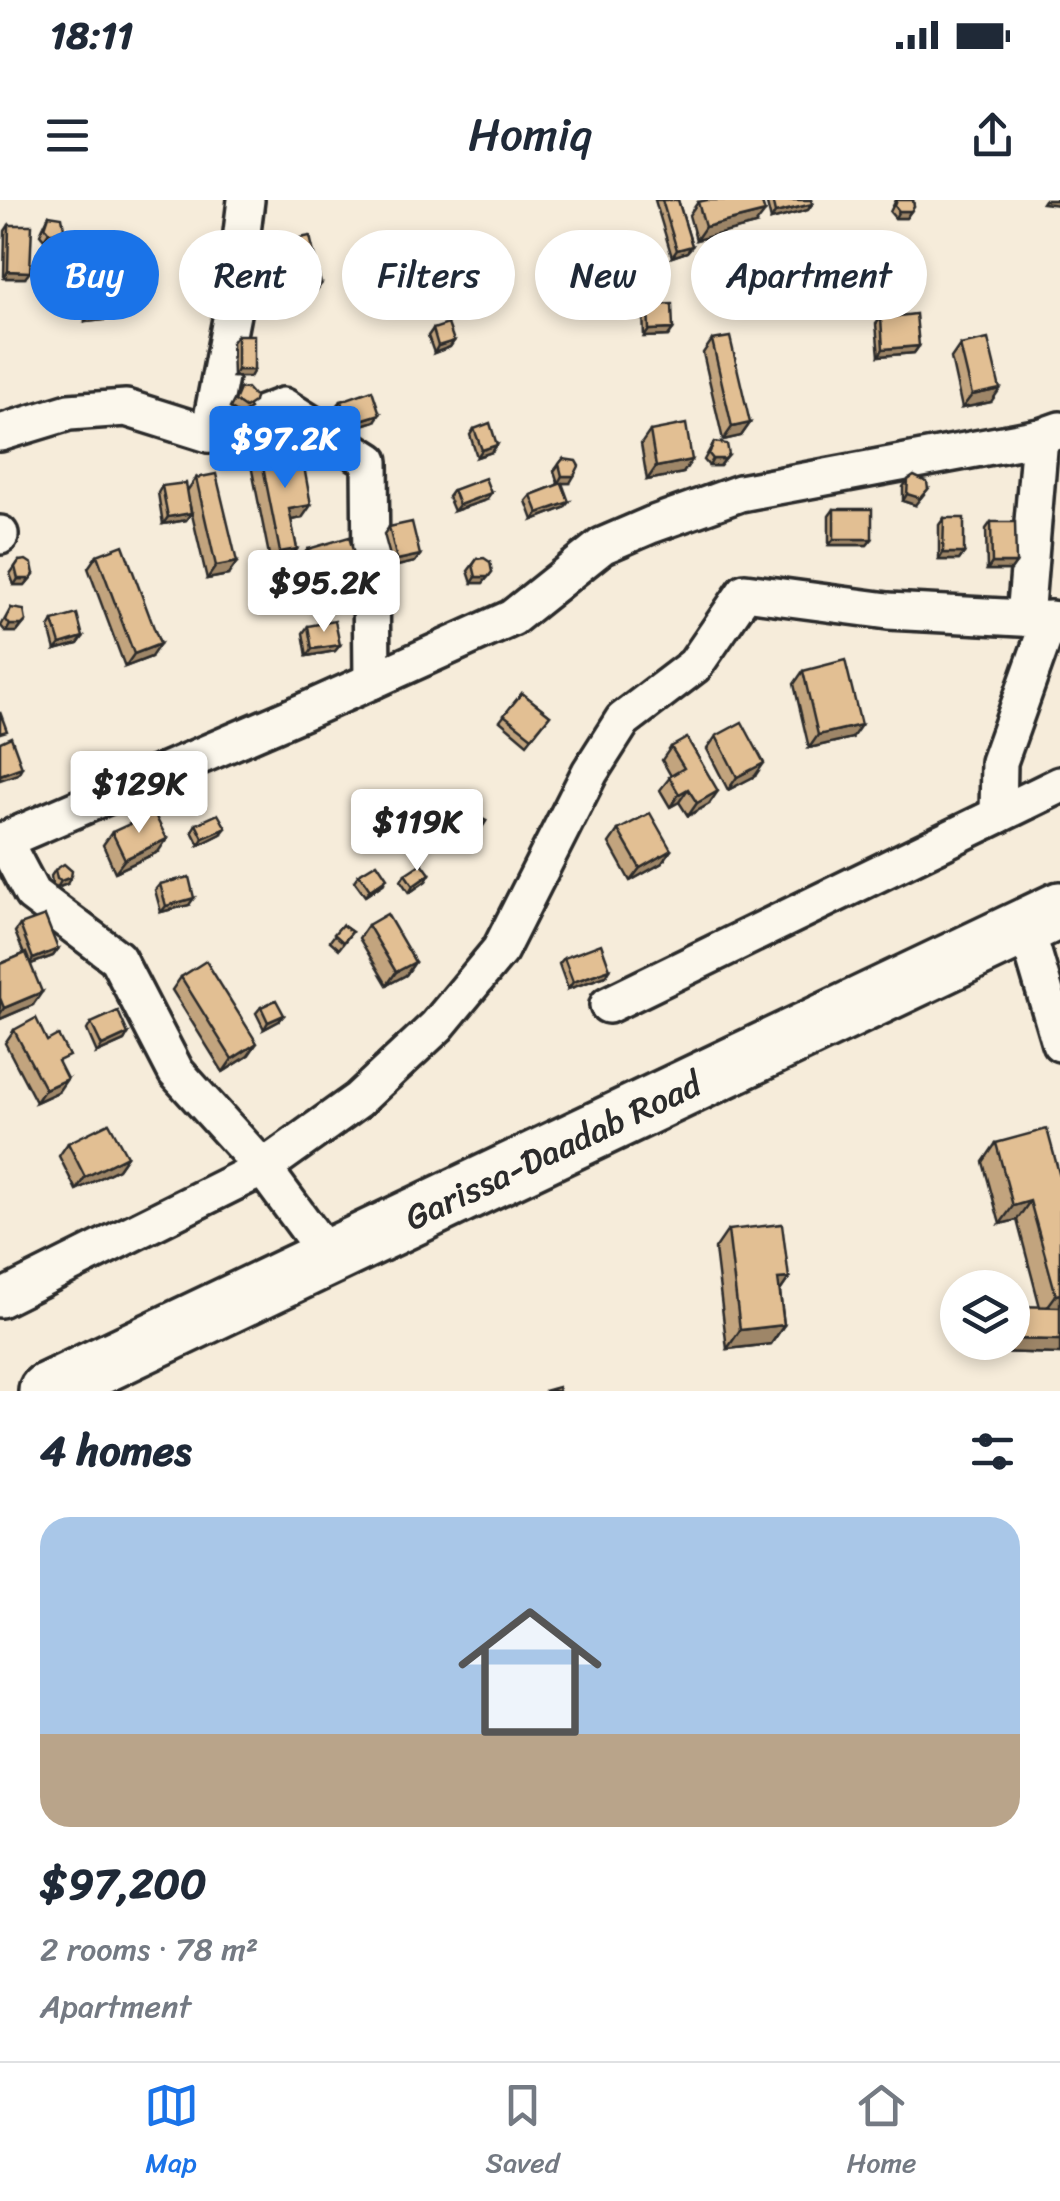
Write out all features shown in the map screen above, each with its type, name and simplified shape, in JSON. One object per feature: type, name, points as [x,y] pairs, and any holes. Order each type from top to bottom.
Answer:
[{"type":"highway","name":"Garissa-Daadab Road","points":[[48,1391],[1043,918]]},
{"type":"street","points":[[209,434],[232,314],[246,200]]},
{"type":"street","points":[[0,433],[69,412],[126,408],[209,434],[283,406],[370,461],[372,682]]},
{"type":"street","points":[[330,1259],[263,1168],[176,1072],[116,958],[32,894],[2,842],[512,618],[602,546],[650,525],[740,492],[1050,434],[1045,619],[999,762],[998,815]]},
{"type":"street","points":[[0,1299],[263,1168],[358,1100],[437,1026],[500,950],[590,772],[624,720],[695,665],[745,592],[888,611],[1045,619]]},
{"type":"street","points":[[608,1005],[1060,785]]},
{"type":"street","points":[[1043,918],[1060,1043]]},
{"type":"building","points":[[662,200],[678,200],[691,246],[677,250]]},
{"type":"building","points":[[761,200],[765,212],[705,227],[698,202]]},
{"type":"building","points":[[772,200],[811,200],[812,204],[775,213]]},
{"type":"building","points":[[897,200],[913,200],[914,207],[911,211],[899,211],[895,206]]},
{"type":"building","points":[[49,215],[62,217],[62,230],[45,227]]},
{"type":"building","points":[[9,225],[32,225],[30,272],[8,271]]},
{"type":"building","points":[[671,304],[673,329],[649,330],[649,320],[671,320]]},
{"type":"building","points":[[881,320],[917,320],[919,346],[883,349]]},
{"type":"building","points":[[448,324],[454,341],[438,346],[433,329]]},
{"type":"building","points":[[237,335],[254,335],[254,370],[237,370]]},
{"type":"building","points":[[730,337],[750,423],[732,427],[712,340]]},
{"type":"building","points":[[988,339],[1000,389],[972,395],[960,345]]},
{"type":"building","points":[[247,388],[255,397],[245,408],[235,401],[240,389]]},
{"type":"building","points":[[372,390],[380,414],[348,424],[341,401]]},
{"type":"building","points":[[490,423],[497,445],[482,450],[474,429]]},
{"type":"building","points":[[686,424],[692,460],[656,467],[650,431]]},
{"type":"building","points":[[714,442],[727,444],[729,455],[725,459],[713,459],[709,454]]},
{"type":"building","points":[[277,448],[278,454],[301,450],[311,505],[289,509],[297,549],[280,552],[260,452]]},
{"type":"building","points":[[563,459],[576,461],[579,466],[574,476],[562,476],[559,464]]},
{"type":"building","points":[[216,474],[237,562],[216,566],[196,478]]},
{"type":"building","points":[[914,476],[927,482],[928,489],[920,498],[907,494],[908,480]]},
{"type":"building","points":[[485,478],[491,493],[459,505],[453,490]]},
{"type":"building","points":[[186,483],[191,513],[168,517],[162,486]]},
{"type":"building","points":[[562,483],[569,502],[538,513],[531,495]]},
{"type":"building","points":[[834,509],[872,509],[872,539],[834,539]]},
{"type":"building","points":[[944,518],[964,518],[964,553],[943,553]]},
{"type":"building","points":[[412,522],[420,555],[397,560],[389,527]]},
{"type":"building","points":[[991,522],[1015,522],[1016,563],[992,563]]},
{"type":"building","points":[[349,537],[356,561],[315,573],[308,549]]},
{"type":"building","points":[[123,545],[160,644],[134,654],[97,555]]},
{"type":"building","points":[[484,558],[490,562],[492,572],[488,577],[476,577],[473,565]]},
{"type":"building","points":[[26,560],[32,564],[34,574],[30,579],[18,579],[15,567]]},
{"type":"building","points":[[11,608],[24,610],[26,621],[22,625],[10,625],[6,620]]},
{"type":"building","points":[[77,614],[83,637],[60,644],[53,621]]},
{"type":"building","points":[[335,621],[340,645],[312,649],[308,626]]},
{"type":"building","points":[[845,660],[861,725],[818,735],[803,671]]},
{"type":"building","points":[[522,693],[550,715],[532,737],[504,715]]},
{"type":"building","points":[[0,712],[7,731],[0,733]]},
{"type":"building","points":[[742,722],[764,763],[737,777],[716,736]]},
{"type":"building","points":[[11,737],[22,767],[0,775],[0,742]]},
{"type":"building","points":[[687,738],[718,791],[697,803],[688,789],[679,794],[669,777],[684,768],[671,747]]},
{"type":"building","points":[[462,807],[486,821],[474,840],[450,827]]},
{"type":"building","points":[[154,813],[167,839],[125,859],[112,832]]},
{"type":"building","points":[[650,813],[671,850],[640,868],[618,830]]},
{"type":"building","points":[[218,814],[226,828],[203,838],[196,824]]},
{"type":"building","points":[[377,863],[387,878],[370,890],[359,874]]},
{"type":"building","points":[[422,863],[430,874],[413,886],[405,874]]},
{"type":"building","points":[[64,864],[72,871],[71,877],[61,881],[55,870]]},
{"type":"building","points":[[189,877],[194,898],[166,906],[160,884]]},
{"type":"building","points":[[387,914],[415,962],[396,972],[368,925]]},
{"type":"building","points":[[45,916],[58,949],[33,959],[20,925]]},
{"type":"building","points":[[342,925],[352,932],[343,942],[334,934]]},
{"type":"building","points":[[601,944],[610,969],[573,982],[564,958]]},
{"type":"building","points":[[26,953],[42,992],[4,1008],[0,998],[0,964]]},
{"type":"building","points":[[206,961],[257,1043],[232,1059],[181,977]]},
{"type":"building","points":[[276,1000],[284,1015],[268,1022],[261,1007]]},
{"type":"building","points":[[118,1011],[128,1034],[102,1046],[91,1023]]},
{"type":"building","points":[[36,1018],[47,1041],[58,1035],[69,1056],[58,1061],[67,1079],[45,1089],[14,1030]]},
{"type":"building","points":[[109,1123],[127,1156],[85,1177],[68,1143]]},
{"type":"building","points":[[1047,1129],[1060,1177],[1060,1294],[1056,1295],[1030,1201],[1013,1206],[996,1143]]},
{"type":"building","points":[[782,1224],[789,1278],[778,1279],[784,1325],[740,1330],[728,1230]]},
{"type":"building","points":[[1030,1306],[1060,1307],[1060,1340],[1030,1339]]}]
